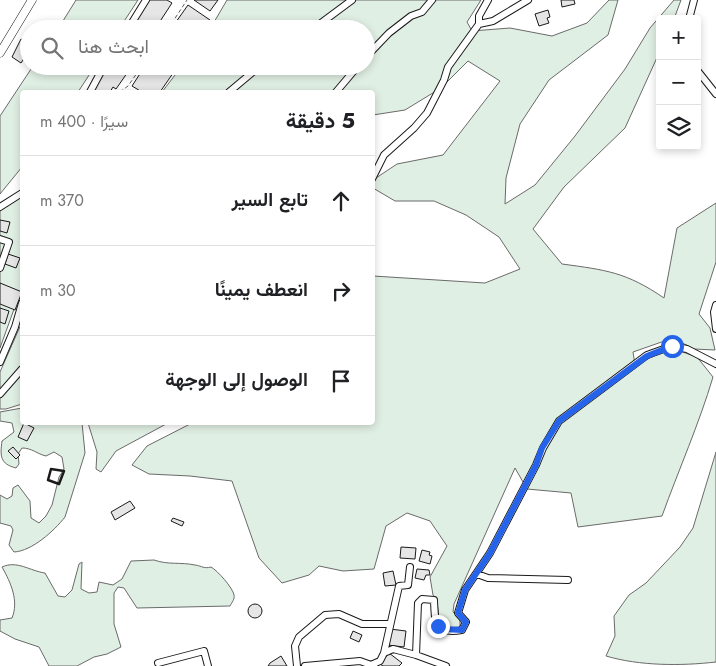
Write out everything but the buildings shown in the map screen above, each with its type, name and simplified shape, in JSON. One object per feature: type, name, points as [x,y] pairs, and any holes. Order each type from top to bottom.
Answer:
[{"type":"street","points":[[0,53],[32,0]]},
{"type":"street","points":[[134,20],[146,0]]},
{"type":"street","points":[[325,20],[352,0]]},
{"type":"street","points":[[375,48],[410,16],[422,12],[432,0]]},
{"type":"street","points":[[375,174],[384,155],[414,128],[427,112],[444,80],[448,67],[479,24],[479,16],[488,0]]},
{"type":"street","points":[[479,24],[493,21],[528,0]]},
{"type":"street","points":[[689,15],[694,0]]},
{"type":"street","points":[[91,90],[99,75]]},
{"type":"street","points":[[231,90],[249,75]]},
{"type":"street","points":[[338,90],[350,75]]},
{"type":"street","points":[[701,75],[716,94]]},
{"type":"street","points":[[0,207],[20,194]]},
{"type":"street","points":[[0,239],[9,242],[0,268]]},
{"type":"street","points":[[716,306],[714,312],[716,329]]},
{"type":"street","points":[[0,362],[20,309]]},
{"type":"street","points":[[416,655],[418,603],[422,598],[434,600],[434,621],[438,626],[443,629],[462,630],[466,622],[458,613],[465,590],[470,580],[477,574],[511,515],[542,448],[559,421],[647,356],[672,346],[687,349],[716,364]]},
{"type":"street","points":[[0,394],[20,371]]},
{"type":"street","points":[[306,666],[360,661],[373,665],[380,661],[384,652],[399,586],[408,585],[410,568]]},
{"type":"street","points":[[477,574],[488,578],[568,580]]},
{"type":"street","points":[[297,666],[295,646],[299,637],[324,615],[340,614],[362,624],[389,624]]},
{"type":"street","points":[[384,652],[394,649],[446,666]]},
{"type":"street","points":[[158,663],[204,651],[208,666]]},
{"type":"street","points":[[178,658],[181,666]]},
{"type":"path","points":[[174,20],[187,0]]},
{"type":"path","points":[[123,90],[136,75]]},
{"type":"green space","points":[[76,0],[138,0],[125,20],[64,20]]},
{"type":"green space","points":[[227,0],[481,0],[467,22],[472,31],[510,28],[552,36],[587,23],[609,0],[618,0],[608,35],[549,80],[520,124],[506,178],[505,204],[535,185],[575,136],[625,69],[656,21],[656,60],[625,128],[564,187],[533,229],[562,264],[591,268],[627,277],[664,298],[677,228],[716,203],[716,262],[699,314],[710,328],[715,350],[694,349],[673,338],[633,352],[635,365],[671,348],[697,357],[713,377],[662,516],[578,527],[571,493],[527,489],[515,468],[454,604],[453,612],[460,619],[460,627],[450,629],[439,620],[437,600],[433,595],[430,577],[447,546],[430,521],[407,513],[386,526],[374,569],[343,571],[319,566],[309,575],[282,583],[259,558],[232,481],[149,474],[132,465],[147,446],[188,425],[375,425],[375,276],[485,283],[520,269],[499,237],[466,215],[434,201],[395,201],[375,189],[375,179],[397,164],[443,155],[500,81],[468,61],[441,88],[405,110],[375,115],[375,90],[164,90],[175,75],[375,75],[375,20],[215,20]]},
{"type":"green space","points":[[674,0],[681,0],[675,15],[661,15]]},
{"type":"green space","points":[[27,75],[89,75],[79,90],[20,90],[20,169],[0,194],[0,116]]},
{"type":"green space","points":[[20,197],[20,293],[0,348],[0,211]]},
{"type":"green space","points":[[20,327],[20,405],[0,409],[0,372]]},
{"type":"green space","points":[[20,408],[20,425],[82,425],[85,453],[65,517],[49,534],[35,544],[21,551],[14,552],[9,545],[13,530],[11,526],[0,523],[0,495],[7,499],[12,496],[13,488],[18,485],[30,501],[31,518],[39,523],[46,516],[52,505],[59,477],[64,469],[62,457],[54,452],[46,456],[26,448],[22,448],[18,454],[19,464],[16,468],[4,462],[1,455],[2,441],[14,432],[12,423],[0,421],[0,412]]},
{"type":"green space","points":[[89,425],[164,425],[116,451],[101,472],[96,469],[97,452]]},
{"type":"green space","points":[[716,452],[716,662],[661,664],[633,662],[606,656],[615,636],[614,616],[629,595],[646,583],[680,547],[693,528]]},
{"type":"green space","points":[[154,560],[197,565],[205,568],[211,567],[221,575],[231,588],[234,598],[230,606],[137,608],[124,588],[118,587],[114,593],[114,624],[121,647],[107,654],[94,657],[77,666],[49,666],[39,647],[15,639],[0,631],[0,620],[12,618],[15,605],[11,586],[2,567],[18,565],[45,573],[58,596],[65,597],[72,590],[79,564],[82,562],[81,589],[89,593],[97,592],[99,582],[113,585],[122,579],[131,561]]},
{"type":"wall","points":[[51,469],[64,471],[59,484],[48,480],[51,469]]},
{"type":"route","points":[[438,626],[443,629],[462,630],[466,622],[458,613],[465,590],[490,553],[536,465],[542,448],[559,421],[647,356],[672,346]]}]
